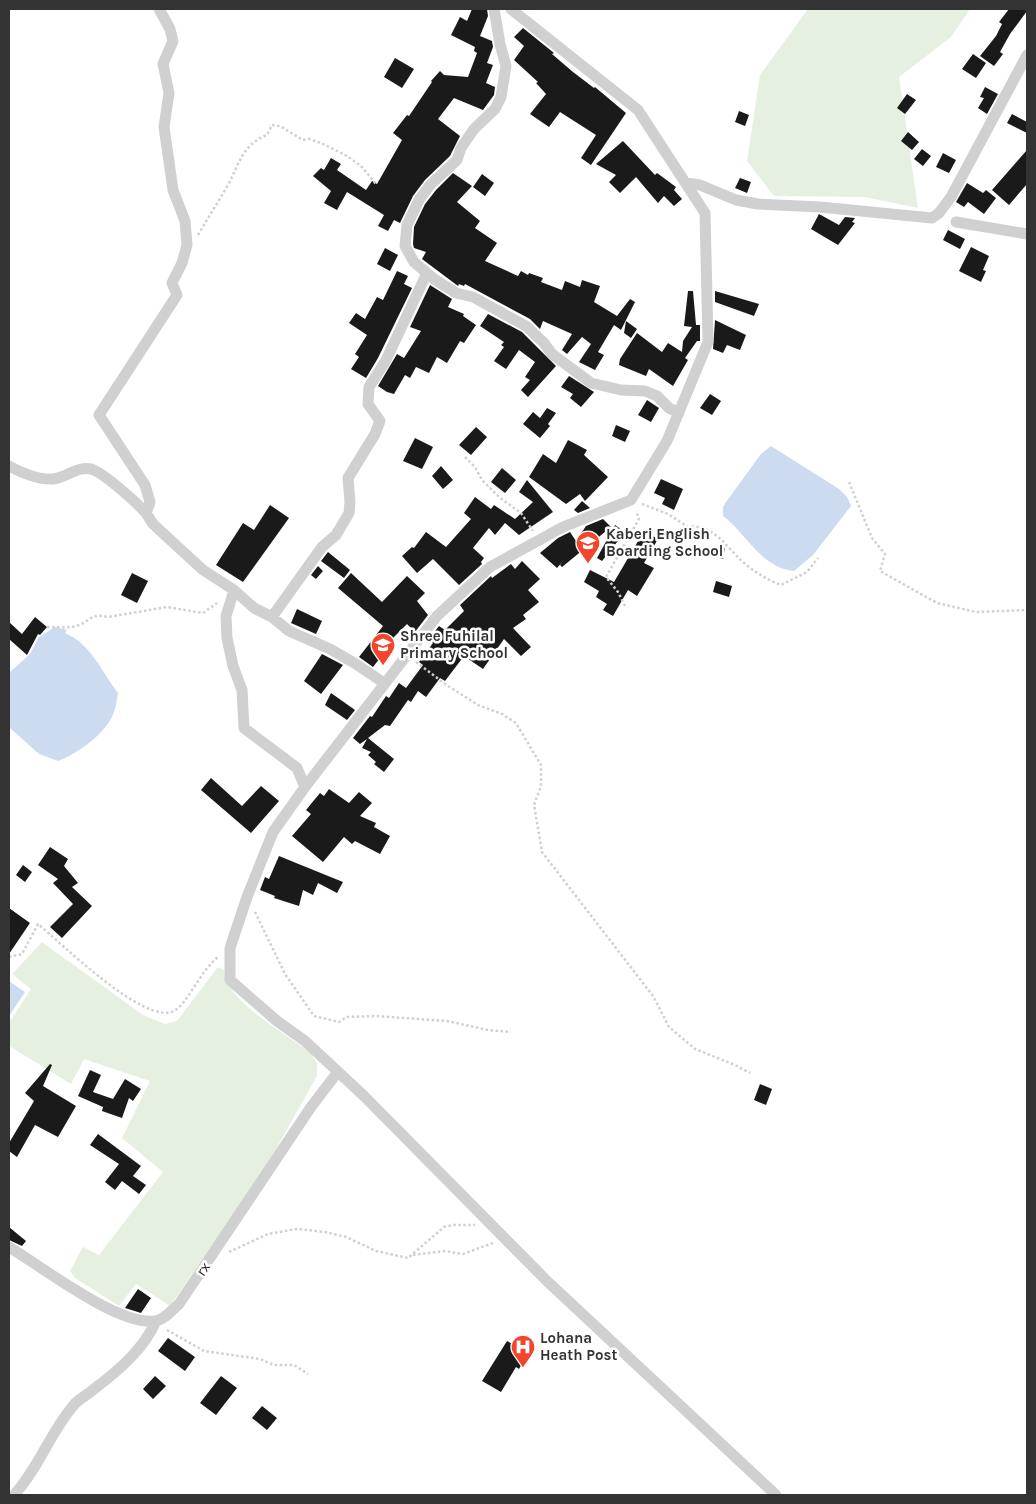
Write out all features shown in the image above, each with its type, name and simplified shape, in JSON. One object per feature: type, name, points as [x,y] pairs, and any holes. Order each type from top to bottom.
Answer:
[{"type":"street","points":[[146,513],[150,502],[145,485],[99,415],[177,295],[172,283],[182,263],[186,245],[184,221],[173,190],[164,127],[169,93],[163,64],[173,41],[170,29],[159,9]]},
{"type":"street","points":[[494,9],[506,66],[501,97],[495,109],[474,129],[461,148],[457,160],[430,185],[407,225],[405,246],[414,262],[427,273],[456,293],[473,297],[526,326],[561,362],[591,383],[621,390],[645,391],[656,396],[669,408],[679,413]]},
{"type":"street","points":[[511,9],[638,110],[705,213],[708,342],[668,441],[631,500],[563,527],[490,567],[437,616],[384,683],[362,717],[306,787],[273,832],[247,898],[230,948],[230,980],[277,1021],[304,1040],[337,1073],[364,1096],[554,1287],[776,1495]]},
{"type":"street","points":[[686,183],[700,185],[736,200],[758,204],[820,207],[932,218],[939,213],[951,197],[1027,55]]},
{"type":"street","points":[[956,222],[1027,234]]},
{"type":"street","points":[[272,617],[322,547],[336,535],[349,513],[348,478],[351,469],[375,434],[380,421],[368,404],[369,387],[385,362],[427,273]]},
{"type":"street","points":[[9,466],[26,475],[54,479],[71,472],[91,469],[110,481],[146,513],[153,524],[203,570],[234,590],[254,608],[272,617],[289,631],[330,649],[384,683]]},
{"type":"street","points":[[234,590],[226,616],[227,638],[233,666],[242,690],[244,728],[297,768],[306,787]]},
{"type":"street","name":"rx","points":[[156,1321],[167,1316],[179,1304],[311,1107],[337,1073]]},
{"type":"street","points":[[9,1247],[106,1308],[124,1316],[156,1321],[140,1347],[116,1371],[74,1404],[54,1432],[23,1486],[14,1495]]},
{"type":"path","points":[[196,238],[228,184],[240,156],[255,140],[267,136],[272,125],[280,126],[303,140],[310,139],[347,156],[361,166],[376,184]]},
{"type":"path","points":[[465,458],[476,467],[482,480],[499,497],[522,513],[539,540]]},
{"type":"path","points":[[849,482],[872,538],[885,554],[880,571],[936,603],[976,612],[1027,610]]},
{"type":"path","points":[[631,500],[668,514],[688,527],[697,526],[714,532],[745,564],[766,579],[782,585],[808,572],[818,558]]},
{"type":"path","points":[[625,606],[618,592],[606,577],[639,519],[631,500]]},
{"type":"path","points":[[47,627],[72,627],[83,624],[91,616],[108,617],[167,607],[203,612],[234,590]]},
{"type":"path","points":[[407,655],[445,684],[478,705],[502,714],[516,723],[541,765],[541,786],[534,805],[542,852],[653,996],[669,1027],[695,1049],[750,1073]]},
{"type":"path","points":[[247,898],[263,926],[272,950],[285,974],[314,1016],[339,1022],[346,1018],[376,1016],[447,1021],[488,1030],[511,1032]]},
{"type":"path","points":[[9,957],[15,958],[22,954],[38,924],[113,989],[140,1005],[166,1014],[175,1010],[210,964],[230,948]]},
{"type":"path","points":[[207,1262],[268,1234],[298,1229],[346,1237],[376,1251],[408,1258],[444,1227],[474,1225]]},
{"type":"path","points":[[412,1255],[444,1251],[464,1254],[482,1246],[507,1240]]},
{"type":"path","points":[[156,1321],[177,1337],[204,1351],[260,1359],[274,1365],[294,1365],[308,1374]]},
{"type":"green space","points":[[808,9],[970,9],[951,37],[899,77],[918,208],[865,197],[774,196],[747,161],[760,75]]},
{"type":"green space","points":[[42,942],[143,1015],[165,1024],[177,1021],[218,967],[224,970],[227,982],[246,1005],[311,1053],[317,1064],[317,1076],[267,1165],[170,1306],[136,1284],[119,1306],[75,1278],[70,1271],[83,1247],[99,1255],[163,1172],[122,1138],[150,1081],[84,1059],[71,1084],[9,1046],[9,1023],[31,989],[12,974]]},
{"type":"water","points":[[771,446],[839,489],[847,497],[851,506],[813,555],[794,571],[782,569],[772,564],[723,516],[723,507],[726,502],[761,454]]},
{"type":"water","points":[[55,627],[67,630],[65,633],[89,651],[118,693],[114,712],[105,728],[82,748],[58,761],[39,754],[9,727],[9,673],[30,654],[39,637]]},
{"type":"water","points":[[9,981],[25,992],[9,1016]]},
{"type":"building","points":[[472,9],[487,9],[488,16],[480,36],[492,41],[493,47],[487,63],[493,65],[486,83],[495,87],[494,95],[483,110],[454,98],[438,119],[460,136],[450,156],[425,180],[413,196],[400,223],[394,220],[388,231],[378,226],[384,215],[347,192],[337,210],[324,203],[331,191],[313,176],[321,168],[324,170],[331,158],[341,164],[337,170],[366,190],[372,181],[377,184],[402,140],[393,133],[407,115],[409,116],[431,81],[440,71],[444,75],[468,77],[477,53],[474,51],[475,47],[451,35],[460,17],[467,21]]},
{"type":"building","points":[[1009,9],[1027,9],[1027,11],[1010,34],[1000,52],[1003,54],[994,66],[980,56],[996,36],[1002,24],[999,22]]},
{"type":"building","points":[[523,28],[554,53],[552,54],[573,72],[595,87],[626,113],[591,165],[581,158],[596,135],[560,112],[549,127],[530,114],[546,94],[536,83],[538,82],[514,60],[524,46],[514,37]]},
{"type":"building","points":[[973,54],[986,63],[976,78],[962,69]]},
{"type":"building","points":[[395,58],[414,69],[402,88],[384,77]]},
{"type":"building","points":[[985,87],[998,94],[987,114],[978,108],[984,98],[980,97]]},
{"type":"building","points":[[907,94],[916,100],[905,114],[897,108]]},
{"type":"building","points":[[739,111],[749,115],[745,126],[735,122]]},
{"type":"building","points":[[1012,114],[1027,122],[1027,133],[1007,123]]},
{"type":"building","points":[[908,132],[919,142],[912,150],[901,141]]},
{"type":"building","points":[[623,141],[655,175],[657,173],[676,187],[674,190],[682,199],[674,206],[664,196],[658,203],[636,177],[620,193],[609,182],[616,175],[596,164]]},
{"type":"building","points":[[922,149],[931,156],[923,166],[914,159]]},
{"type":"building","points":[[1027,150],[1027,184],[1009,205],[992,190]]},
{"type":"building","points":[[943,153],[956,160],[949,173],[936,167]]},
{"type":"building","points":[[453,173],[472,186],[457,202],[480,221],[475,228],[497,243],[485,261],[518,276],[521,271],[528,275],[529,273],[543,278],[541,282],[562,290],[565,281],[580,287],[582,280],[600,286],[594,302],[617,316],[630,299],[635,302],[621,330],[614,325],[598,352],[604,355],[595,370],[579,362],[591,344],[582,337],[567,354],[562,350],[572,334],[543,321],[540,329],[530,319],[465,284],[464,286],[459,284],[458,286],[422,259],[426,252],[414,248],[414,227],[425,204]]},
{"type":"building","points":[[482,174],[494,183],[485,196],[473,187]]},
{"type":"building","points":[[740,178],[751,182],[747,193],[735,188]]},
{"type":"building","points":[[967,183],[983,193],[986,190],[996,198],[984,214],[968,202],[964,207],[956,202]]},
{"type":"building","points":[[819,214],[839,225],[845,217],[855,218],[852,222],[855,223],[838,245],[811,229]]},
{"type":"building","points":[[948,230],[965,239],[960,249],[943,240]]},
{"type":"building","points":[[971,247],[989,256],[983,270],[986,271],[981,282],[959,271]]},
{"type":"building","points":[[385,248],[398,255],[390,271],[377,264]]},
{"type":"building","points":[[397,271],[408,276],[404,284],[412,288],[378,358],[366,378],[351,369],[359,357],[355,354],[367,335],[349,323],[356,313],[365,319],[377,297],[383,300]]},
{"type":"building","points":[[430,285],[452,299],[448,307],[464,314],[463,316],[476,325],[464,343],[460,341],[447,363],[437,357],[429,373],[416,367],[410,378],[405,375],[394,394],[387,392],[378,386],[397,354],[404,358],[421,331],[410,327]]},
{"type":"building","points":[[688,291],[693,291],[696,325],[700,325],[700,341],[697,341],[685,358],[688,360],[673,386],[649,369],[646,376],[619,365],[620,359],[637,333],[662,352],[668,343],[682,352],[683,341],[692,327],[684,326]]},
{"type":"building","points":[[715,291],[759,304],[754,316],[715,302]]},
{"type":"building","points":[[488,314],[522,332],[556,366],[528,397],[521,390],[530,380],[525,377],[535,362],[519,350],[506,369],[494,361],[504,347],[501,345],[504,342],[480,326]]},
{"type":"building","points":[[715,320],[746,335],[740,350],[727,345],[723,353],[713,349]]},
{"type":"building","points":[[626,321],[637,329],[631,338],[624,333]]},
{"type":"building","points":[[569,376],[594,392],[581,407],[570,398],[573,394],[561,387]]},
{"type":"building","points":[[710,394],[721,401],[712,415],[700,408]]},
{"type":"building","points":[[647,400],[659,408],[651,422],[638,415]]},
{"type":"building","points":[[547,408],[556,413],[548,424],[550,426],[540,438],[523,424],[533,412],[540,418]]},
{"type":"building","points":[[616,425],[630,431],[625,442],[612,436]]},
{"type":"building","points":[[476,427],[487,437],[471,455],[459,445]]},
{"type":"building","points":[[415,438],[433,447],[422,469],[403,461]]},
{"type":"building","points":[[568,440],[587,450],[584,455],[608,477],[585,501],[580,494],[566,504],[529,477],[543,454],[556,463]]},
{"type":"building","points":[[441,466],[453,480],[443,489],[432,476]]},
{"type":"building","points":[[502,468],[516,480],[505,493],[491,482]]},
{"type":"building","points":[[661,479],[683,489],[674,510],[662,504],[665,498],[654,493]]},
{"type":"building","points":[[527,480],[553,512],[519,535],[505,523],[495,535],[489,528],[473,548],[484,558],[481,562],[482,564],[459,585],[433,559],[417,573],[402,556],[412,547],[414,548],[426,532],[446,547],[471,519],[464,513],[475,497],[491,509],[494,505],[515,519],[533,502],[519,492]]},
{"type":"building","points":[[582,501],[590,508],[578,513],[574,510]]},
{"type":"building","points":[[270,505],[289,518],[243,582],[216,565],[243,523],[254,530]]},
{"type":"building","points":[[603,519],[611,527],[562,567],[560,565],[564,560],[557,568],[540,553],[558,538],[570,532],[576,541],[586,526]]},
{"type":"building","points":[[615,525],[625,532],[602,561],[597,558]]},
{"type":"building","points":[[644,531],[658,539],[644,563],[654,568],[637,596],[628,590],[613,616],[603,610],[607,604],[596,597],[599,591],[584,582],[590,570],[614,582]]},
{"type":"building","points":[[714,546],[725,548],[723,559],[712,556]]},
{"type":"building","points":[[328,552],[350,570],[344,578],[321,561]]},
{"type":"building","points":[[522,561],[540,579],[528,590],[539,602],[523,615],[526,619],[513,628],[531,647],[521,656],[504,639],[483,669],[464,656],[445,681],[440,678],[426,697],[418,691],[411,702],[408,700],[390,726],[385,725],[368,738],[394,759],[384,772],[374,764],[376,762],[368,755],[371,752],[362,748],[367,739],[360,744],[353,738],[370,716],[372,717],[386,696],[389,698],[399,683],[406,688],[423,665],[419,662],[433,643],[428,640],[439,626],[445,630],[464,611],[460,605],[491,576],[492,578],[511,564],[515,569]]},
{"type":"building","points":[[318,566],[323,571],[316,579],[311,575]]},
{"type":"building","points":[[132,573],[148,581],[137,603],[121,595]]},
{"type":"building","points":[[351,573],[382,602],[407,576],[425,593],[417,601],[428,615],[415,632],[407,624],[388,643],[390,645],[373,667],[359,657],[383,626],[338,588]]},
{"type":"building","points":[[716,581],[732,586],[729,597],[713,592]]},
{"type":"building","points":[[297,609],[322,621],[316,634],[291,623]]},
{"type":"building","points":[[35,617],[47,627],[40,635],[38,634],[27,655],[9,639],[9,622],[22,634]]},
{"type":"building","points":[[322,654],[343,665],[321,694],[304,681]]},
{"type":"building","points":[[331,693],[355,710],[347,720],[325,705]]},
{"type":"building","points":[[211,778],[242,806],[261,786],[279,801],[251,833],[201,790]]},
{"type":"building","points":[[329,789],[349,803],[359,792],[372,803],[360,816],[376,823],[374,827],[390,836],[380,854],[355,841],[352,844],[344,837],[323,862],[292,836],[311,814],[306,810],[320,793],[324,796]]},
{"type":"building","points":[[50,847],[68,859],[64,866],[78,883],[72,887],[92,906],[62,938],[50,927],[73,904],[53,883],[58,879],[38,865]]},
{"type":"building","points":[[279,856],[343,882],[337,893],[318,883],[313,895],[303,890],[299,906],[274,898],[275,896],[260,890],[265,877],[269,879]]},
{"type":"building","points":[[23,865],[32,872],[25,882],[16,875]]},
{"type":"building","points":[[9,908],[30,923],[9,954]]},
{"type":"building","points":[[50,1064],[52,1065],[43,1086],[76,1106],[58,1137],[35,1125],[17,1157],[9,1151],[9,1143],[34,1101],[25,1093]]},
{"type":"building","points":[[90,1070],[101,1075],[93,1092],[113,1099],[125,1079],[141,1089],[133,1101],[129,1098],[122,1118],[102,1111],[103,1107],[78,1096]]},
{"type":"building","points":[[760,1084],[772,1089],[766,1105],[754,1100]]},
{"type":"building","points":[[98,1134],[141,1166],[133,1176],[146,1185],[139,1194],[122,1181],[115,1190],[105,1182],[119,1164],[90,1145]]},
{"type":"building","points":[[9,1227],[26,1241],[22,1246],[9,1240]]},
{"type":"building","points":[[138,1289],[151,1298],[141,1313],[125,1308]]},
{"type":"building","points":[[168,1338],[195,1357],[185,1371],[158,1351]]},
{"type":"building","points":[[507,1341],[528,1353],[519,1369],[516,1367],[501,1392],[482,1381]]},
{"type":"building","points":[[155,1376],[166,1386],[153,1399],[143,1389]]},
{"type":"building","points":[[221,1376],[237,1388],[216,1415],[200,1403]]},
{"type":"building","points":[[262,1406],[277,1418],[267,1430],[252,1418]]},
{"type":"place","name":"Kaberi English Boarding School","points":[[588,564]]},
{"type":"place","name":"Shree Fuhilal Primary School","points":[[383,666]]},
{"type":"place","name":"Lohana Heath Post","points":[[523,1368]]}]
